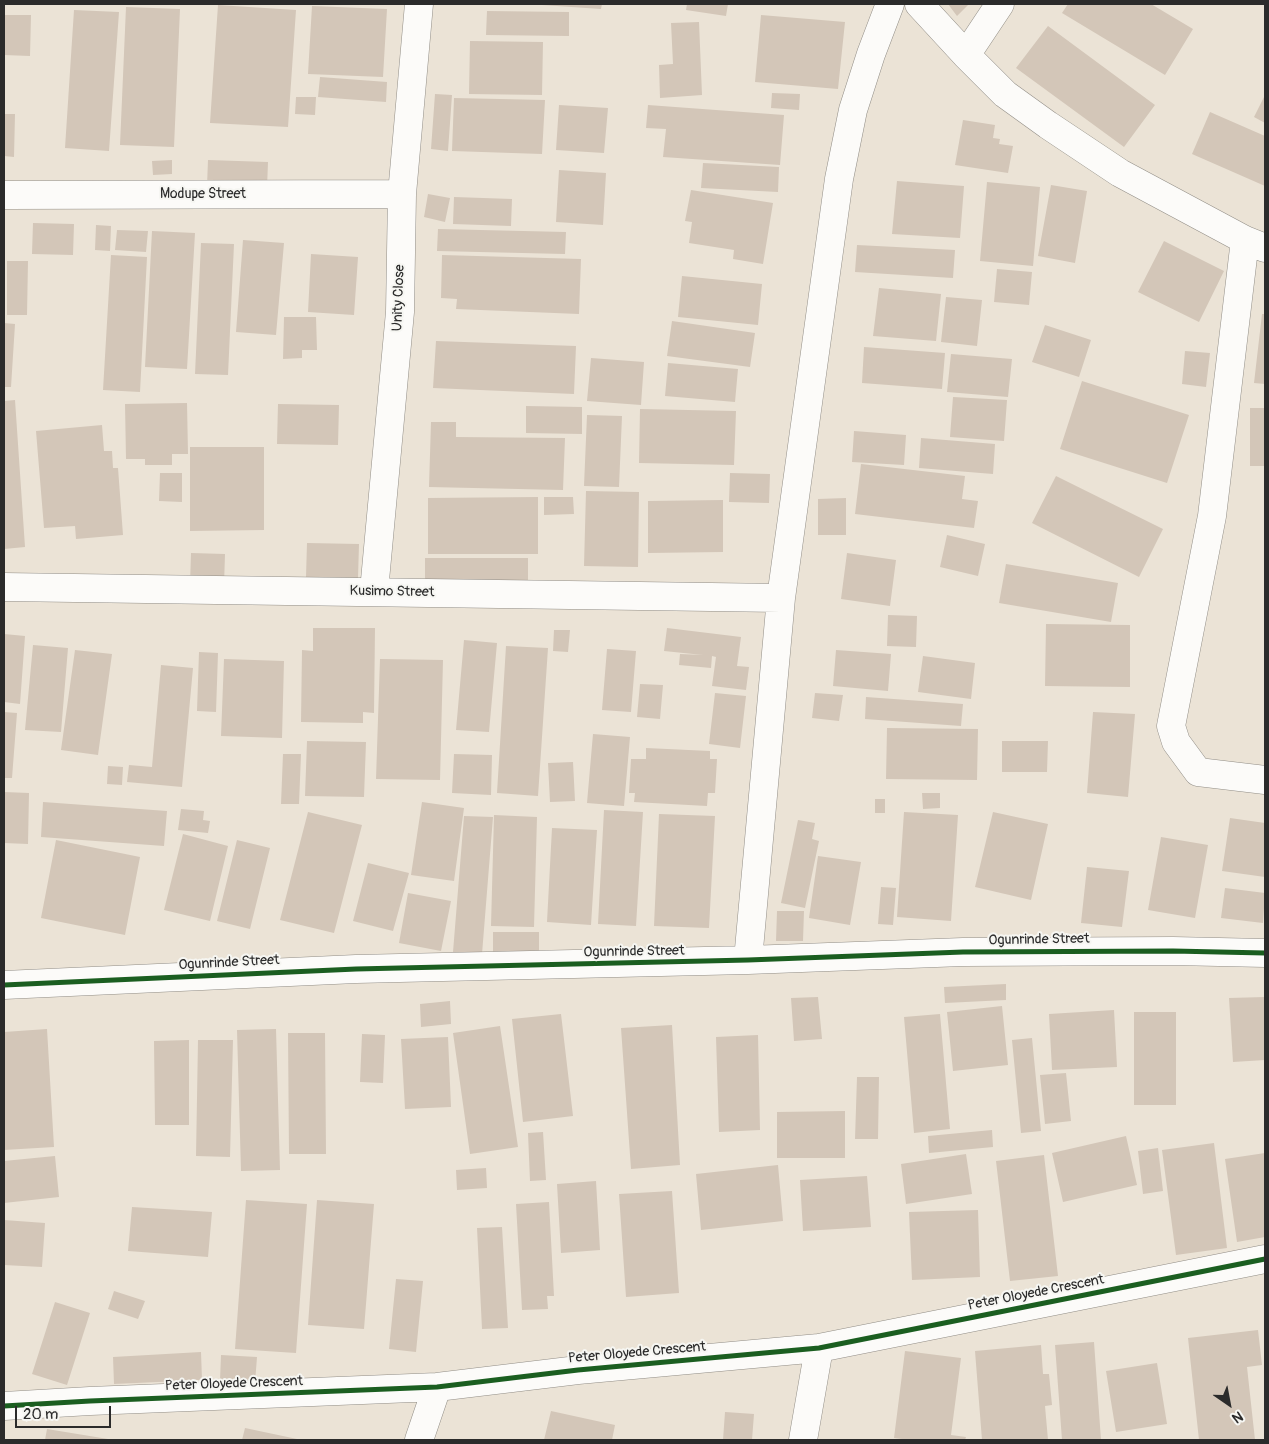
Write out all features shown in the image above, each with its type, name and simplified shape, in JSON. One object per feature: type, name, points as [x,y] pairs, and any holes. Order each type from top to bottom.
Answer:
[{"type":"street","name":"Unity Close","points":[[374,591],[400,312],[402,194],[419,4]]},
{"type":"street","points":[[748,960],[781,598],[839,179],[853,110],[890,4]]},
{"type":"street","points":[[919,4],[1005,94],[1048,125],[1120,173],[1255,244],[1212,516],[1171,726],[1176,742],[1198,772],[1265,780]]},
{"type":"street","points":[[966,55],[1000,4]]},
{"type":"street","name":"Modupe Street","points":[[4,195],[402,194]]},
{"type":"street","name":"Kusimo Street","points":[[4,587],[781,598]]},
{"type":"street","name":"Ogunrinde Street","points":[[4,985],[356,969],[748,960],[962,952],[1173,950],[1265,952]]},
{"type":"street","name":"Peter Oloyede Crescent","points":[[4,1406],[437,1387],[578,1370],[819,1348],[1265,1259]]},
{"type":"street","points":[[803,1440],[819,1348]]},
{"type":"street","points":[[419,1440],[437,1387]]},
{"type":"building","points":[[542,4],[602,4],[601,9]]},
{"type":"building","points":[[687,4],[728,4],[726,16],[686,10]]},
{"type":"building","points":[[948,4],[969,4],[957,16]]},
{"type":"building","points":[[1068,4],[1151,4],[1193,29],[1165,75],[1062,13]]},
{"type":"building","points":[[218,5],[296,10],[288,127],[210,123]]},
{"type":"building","points":[[312,6],[387,9],[383,77],[308,74]]},
{"type":"building","points":[[126,7],[180,9],[174,147],[120,145]]},
{"type":"building","points":[[74,10],[119,12],[109,151],[65,148]]},
{"type":"building","points":[[487,11],[569,12],[569,36],[486,35]]},
{"type":"building","points":[[4,15],[31,15],[30,56],[4,55]]},
{"type":"building","points":[[761,15],[845,22],[838,89],[755,82]]},
{"type":"building","points":[[699,22],[702,95],[660,98],[659,65],[673,64],[671,23]]},
{"type":"building","points":[[1048,26],[1155,105],[1124,147],[1016,68]]},
{"type":"building","points":[[470,41],[543,42],[542,95],[469,94]]},
{"type":"building","points":[[320,77],[387,82],[386,102],[318,97]]},
{"type":"building","points":[[772,93],[800,94],[799,110],[771,108]]},
{"type":"building","points":[[435,94],[452,95],[448,151],[431,149]]},
{"type":"building","points":[[1265,95],[1265,123],[1254,117]]},
{"type":"building","points":[[296,97],[316,97],[315,115],[295,114]]},
{"type":"building","points":[[454,98],[545,100],[542,154],[452,151]]},
{"type":"building","points":[[559,105],[608,108],[604,153],[556,150]]},
{"type":"building","points":[[648,105],[784,115],[780,165],[663,157],[666,129],[646,128]]},
{"type":"building","points":[[1210,112],[1265,136],[1265,186],[1192,154]]},
{"type":"building","points":[[4,114],[15,114],[14,157],[4,156]]},
{"type":"building","points":[[963,120],[995,125],[993,138],[1000,139],[999,144],[1013,146],[1008,173],[955,165]]},
{"type":"building","points":[[172,160],[172,174],[153,175],[152,161]]},
{"type":"building","points":[[208,160],[268,162],[267,188],[207,186]]},
{"type":"building","points":[[703,163],[779,167],[778,192],[701,188]]},
{"type":"building","points":[[559,170],[606,173],[603,225],[556,222]]},
{"type":"building","points":[[897,181],[964,186],[960,238],[892,234]]},
{"type":"building","points":[[987,182],[1040,187],[1033,266],[980,261]]},
{"type":"building","points":[[1051,185],[1087,191],[1075,263],[1038,256]]},
{"type":"building","points":[[691,190],[773,203],[763,264],[733,259],[734,250],[689,243],[692,222],[685,221]]},
{"type":"building","points":[[428,194],[450,198],[445,222],[424,217]]},
{"type":"building","points":[[454,197],[512,199],[511,226],[453,224]]},
{"type":"building","points":[[33,223],[74,224],[73,255],[32,254]]},
{"type":"building","points":[[96,225],[111,226],[110,251],[95,250]]},
{"type":"building","points":[[438,229],[566,232],[565,254],[437,251]]},
{"type":"building","points":[[117,230],[148,231],[146,252],[115,250]]},
{"type":"building","points":[[152,231],[195,233],[187,369],[145,367]]},
{"type":"building","points":[[243,240],[284,243],[276,335],[236,332]]},
{"type":"building","points":[[1164,241],[1224,271],[1199,322],[1138,292]]},
{"type":"building","points":[[201,243],[234,244],[228,375],[195,374]]},
{"type":"building","points":[[857,245],[955,250],[953,278],[855,272]]},
{"type":"building","points":[[311,254],[358,257],[354,315],[308,312]]},
{"type":"building","points":[[111,255],[147,257],[140,392],[103,390]]},
{"type":"building","points":[[442,255],[581,259],[579,314],[456,309],[457,299],[441,298]]},
{"type":"building","points":[[7,261],[28,261],[27,315],[7,315]]},
{"type":"building","points":[[997,269],[1032,272],[1029,305],[994,302]]},
{"type":"building","points":[[682,276],[762,284],[758,325],[678,317]]},
{"type":"building","points":[[879,288],[941,294],[936,341],[873,336]]},
{"type":"building","points":[[946,297],[982,300],[977,346],[941,342]]},
{"type":"building","points":[[1262,314],[1265,314],[1265,384],[1254,383]]},
{"type":"building","points":[[284,317],[316,317],[317,350],[302,350],[302,358],[283,359]]},
{"type":"building","points":[[672,321],[755,333],[750,367],[667,356]]},
{"type":"building","points":[[4,323],[15,324],[11,387],[4,387]]},
{"type":"building","points":[[1045,325],[1091,340],[1079,377],[1032,362]]},
{"type":"building","points":[[436,341],[576,346],[574,394],[433,388]]},
{"type":"building","points":[[864,347],[945,353],[942,389],[862,383]]},
{"type":"building","points":[[1185,351],[1210,353],[1206,387],[1182,384]]},
{"type":"building","points":[[951,354],[1012,359],[1008,397],[947,392]]},
{"type":"building","points":[[591,358],[644,362],[641,405],[587,401]]},
{"type":"building","points":[[668,363],[738,369],[735,402],[665,396]]},
{"type":"building","points":[[1082,381],[1189,415],[1167,483],[1060,449]]},
{"type":"building","points":[[953,397],[1007,400],[1004,441],[950,437]]},
{"type":"building","points":[[15,400],[25,547],[4,549],[4,401]]},
{"type":"building","points":[[187,403],[188,454],[172,454],[172,465],[145,465],[145,459],[126,459],[125,404]]},
{"type":"building","points":[[278,404],[339,405],[338,445],[277,444]]},
{"type":"building","points":[[526,406],[582,407],[582,434],[526,433]]},
{"type":"building","points":[[1250,408],[1265,408],[1265,466],[1250,466]]},
{"type":"building","points":[[640,409],[736,411],[734,465],[639,463]]},
{"type":"building","points":[[587,415],[622,416],[619,487],[584,486]]},
{"type":"building","points":[[431,422],[456,422],[456,437],[565,438],[563,490],[429,487]]},
{"type":"building","points":[[102,425],[104,451],[112,451],[113,468],[118,468],[123,535],[76,539],[75,526],[44,528],[36,431]]},
{"type":"building","points":[[854,431],[906,435],[904,465],[852,462]]},
{"type":"building","points":[[921,438],[995,444],[993,474],[919,468]]},
{"type":"building","points":[[190,447],[264,447],[264,530],[190,531]]},
{"type":"building","points":[[861,464],[965,476],[962,499],[978,501],[974,528],[855,514]]},
{"type":"building","points":[[160,473],[182,473],[182,502],[159,501]]},
{"type":"building","points":[[730,473],[770,474],[769,503],[729,502]]},
{"type":"building","points":[[1056,476],[1163,529],[1139,577],[1032,523]]},
{"type":"building","points":[[586,491],[639,492],[638,567],[584,566]]},
{"type":"building","points":[[538,497],[538,554],[428,554],[428,498]]},
{"type":"building","points":[[544,497],[573,497],[574,514],[544,515]]},
{"type":"building","points":[[846,498],[846,535],[818,535],[818,499]]},
{"type":"building","points":[[723,500],[723,552],[648,553],[648,501]]},
{"type":"building","points":[[947,535],[985,544],[978,576],[940,567]]},
{"type":"building","points":[[307,543],[359,544],[358,578],[306,577]]},
{"type":"building","points":[[191,553],[225,554],[224,585],[190,585]]},
{"type":"building","points":[[847,553],[896,560],[890,606],[841,599]]},
{"type":"building","points":[[425,558],[528,558],[528,580],[425,581]]},
{"type":"building","points":[[1006,564],[1118,583],[1111,622],[999,603]]},
{"type":"building","points":[[888,615],[917,616],[916,647],[887,646]]},
{"type":"building","points":[[1046,624],[1130,625],[1130,687],[1045,686]]},
{"type":"building","points":[[313,628],[375,628],[374,713],[363,712],[363,723],[301,722],[302,650],[313,651]]},
{"type":"building","points":[[667,628],[741,637],[737,666],[749,667],[746,690],[712,686],[716,657],[712,656],[711,668],[679,665],[680,654],[703,655],[664,651]]},
{"type":"building","points":[[554,630],[570,630],[568,652],[553,651]]},
{"type":"building","points":[[4,634],[25,636],[20,704],[4,702]]},
{"type":"building","points":[[464,640],[497,643],[489,732],[456,730]]},
{"type":"building","points":[[33,645],[68,648],[61,732],[25,730]]},
{"type":"building","points":[[506,646],[548,648],[538,796],[497,793]]},
{"type":"building","points":[[607,649],[636,651],[631,712],[602,710]]},
{"type":"building","points":[[75,650],[112,654],[98,755],[61,750]]},
{"type":"building","points":[[836,650],[891,654],[888,691],[833,686]]},
{"type":"building","points":[[199,652],[218,653],[216,712],[197,711]]},
{"type":"building","points":[[923,656],[975,663],[971,699],[918,692]]},
{"type":"building","points":[[224,659],[284,661],[282,738],[221,736]]},
{"type":"building","points":[[380,659],[443,660],[440,780],[376,779]]},
{"type":"building","points":[[161,665],[193,668],[182,787],[127,782],[129,765],[152,767]]},
{"type":"building","points":[[640,684],[663,685],[660,719],[637,717]]},
{"type":"building","points":[[715,693],[746,696],[740,748],[709,744]]},
{"type":"building","points":[[815,693],[843,695],[839,721],[812,718]]},
{"type":"building","points":[[866,697],[963,704],[961,726],[865,719]]},
{"type":"building","points":[[4,712],[17,713],[12,778],[4,778]]},
{"type":"building","points":[[1093,712],[1135,714],[1128,797],[1087,793]]},
{"type":"building","points":[[887,728],[978,729],[977,780],[886,779]]},
{"type":"building","points":[[593,734],[630,737],[624,806],[587,803]]},
{"type":"building","points":[[307,741],[366,742],[364,797],[305,796]]},
{"type":"building","points":[[1002,741],[1048,741],[1047,772],[1002,772]]},
{"type":"building","points":[[646,748],[710,751],[710,759],[717,759],[715,793],[708,793],[707,806],[634,802],[635,793],[629,793],[631,759],[646,759]]},
{"type":"building","points":[[283,754],[301,754],[299,804],[281,804]]},
{"type":"building","points":[[454,754],[492,755],[491,795],[452,793]]},
{"type":"building","points":[[573,762],[575,801],[550,802],[548,763]]},
{"type":"building","points":[[108,766],[123,767],[122,785],[107,784]]},
{"type":"building","points":[[4,792],[29,793],[28,844],[4,843]]},
{"type":"building","points":[[922,793],[940,793],[940,808],[923,809]]},
{"type":"building","points":[[875,799],[885,799],[885,813],[875,813]]},
{"type":"building","points":[[43,802],[167,811],[164,846],[41,837]]},
{"type":"building","points":[[422,802],[464,808],[454,881],[411,875]]},
{"type":"building","points":[[181,809],[204,811],[203,820],[210,821],[208,833],[178,830]]},
{"type":"building","points":[[604,810],[643,812],[636,926],[598,924]]},
{"type":"building","points":[[308,812],[362,825],[334,933],[280,920]]},
{"type":"building","points":[[904,812],[958,815],[951,921],[897,917]]},
{"type":"building","points":[[993,812],[1048,824],[1031,900],[975,887]]},
{"type":"building","points":[[659,814],[715,816],[709,928],[654,926]]},
{"type":"building","points":[[494,815],[537,817],[534,927],[491,926]]},
{"type":"building","points":[[464,816],[493,817],[482,954],[453,952]]},
{"type":"building","points":[[1230,818],[1265,823],[1265,877],[1222,871]]},
{"type":"building","points":[[798,820],[815,823],[812,839],[819,841],[805,908],[781,903]]},
{"type":"building","points":[[552,828],[597,830],[591,925],[547,922]]},
{"type":"building","points":[[183,834],[228,846],[210,921],[164,910]]},
{"type":"building","points":[[1161,837],[1208,845],[1195,918],[1148,910]]},
{"type":"building","points":[[56,840],[140,857],[125,935],[41,918]]},
{"type":"building","points":[[237,840],[270,848],[250,929],[217,921]]},
{"type":"building","points":[[818,856],[861,862],[850,925],[809,918]]},
{"type":"building","points":[[368,863],[409,873],[393,931],[353,921]]},
{"type":"building","points":[[1087,867],[1129,871],[1122,927],[1081,923]]},
{"type":"building","points":[[881,887],[896,888],[893,925],[878,924]]},
{"type":"building","points":[[1225,888],[1265,893],[1263,923],[1221,918]]},
{"type":"building","points":[[408,893],[451,901],[441,951],[399,943]]},
{"type":"building","points":[[777,911],[804,911],[803,941],[776,941]]},
{"type":"building","points":[[493,932],[539,932],[539,955],[493,955]]},
{"type":"building","points":[[1006,984],[1006,1000],[945,1003],[944,987]]},
{"type":"building","points":[[818,997],[822,1039],[794,1041],[791,998]]},
{"type":"building","points":[[1265,997],[1265,1060],[1233,1062],[1229,998]]},
{"type":"building","points":[[450,1001],[451,1024],[421,1027],[420,1004]]},
{"type":"building","points":[[1002,1006],[1008,1065],[953,1071],[947,1012]]},
{"type":"building","points":[[1114,1010],[1117,1067],[1052,1070],[1049,1014]]},
{"type":"building","points":[[1134,1012],[1176,1012],[1176,1105],[1134,1105]]},
{"type":"building","points":[[561,1014],[573,1116],[523,1122],[512,1019]]},
{"type":"building","points":[[940,1014],[950,1129],[914,1133],[904,1017]]},
{"type":"building","points":[[672,1025],[680,1165],[631,1169],[621,1028]]},
{"type":"building","points":[[500,1026],[518,1147],[470,1154],[453,1033]]},
{"type":"building","points":[[47,1029],[54,1147],[4,1150],[4,1032]]},
{"type":"building","points":[[276,1029],[280,1170],[241,1171],[237,1030]]},
{"type":"building","points":[[288,1033],[325,1033],[326,1154],[289,1154]]},
{"type":"building","points":[[362,1034],[385,1035],[383,1083],[360,1082]]},
{"type":"building","points":[[758,1035],[760,1130],[719,1132],[716,1037]]},
{"type":"building","points":[[448,1037],[451,1107],[405,1109],[401,1039]]},
{"type":"building","points":[[1032,1038],[1041,1131],[1021,1133],[1012,1040]]},
{"type":"building","points":[[189,1040],[189,1125],[155,1125],[154,1041]]},
{"type":"building","points":[[198,1040],[233,1040],[230,1157],[196,1156]]},
{"type":"building","points":[[1066,1073],[1071,1121],[1045,1124],[1040,1075]]},
{"type":"building","points":[[857,1077],[879,1077],[878,1139],[855,1139]]},
{"type":"building","points":[[845,1111],[845,1158],[777,1158],[777,1112]]},
{"type":"building","points":[[992,1130],[993,1147],[929,1153],[928,1136]]},
{"type":"building","points":[[543,1132],[546,1180],[530,1181],[528,1133]]},
{"type":"building","points":[[1126,1136],[1137,1185],[1063,1202],[1052,1153]]},
{"type":"building","points":[[1214,1143],[1227,1248],[1176,1255],[1162,1150]]},
{"type":"building","points":[[1158,1148],[1163,1191],[1143,1194],[1138,1151]]},
{"type":"building","points":[[1265,1153],[1265,1237],[1237,1242],[1225,1159]]},
{"type":"building","points":[[966,1154],[972,1194],[906,1204],[901,1164]]},
{"type":"building","points":[[1044,1155],[1058,1276],[1010,1281],[996,1161]]},
{"type":"building","points":[[55,1156],[59,1197],[4,1203],[4,1161]]},
{"type":"building","points":[[778,1165],[783,1221],[701,1230],[696,1174]]},
{"type":"building","points":[[486,1168],[487,1188],[457,1190],[456,1170]]},
{"type":"building","points":[[867,1176],[871,1227],[803,1231],[800,1180]]},
{"type":"building","points":[[596,1181],[600,1250],[561,1253],[557,1184]]},
{"type":"building","points":[[672,1191],[679,1293],[626,1297],[619,1194]]},
{"type":"building","points":[[246,1200],[307,1204],[296,1353],[235,1349]]},
{"type":"building","points":[[317,1200],[374,1204],[364,1329],[308,1325]]},
{"type":"building","points":[[549,1202],[554,1296],[547,1296],[548,1309],[522,1310],[516,1204]]},
{"type":"building","points":[[132,1207],[212,1212],[208,1257],[128,1251]]},
{"type":"building","points":[[978,1210],[980,1277],[912,1280],[909,1212]]},
{"type":"building","points":[[4,1220],[45,1223],[42,1267],[4,1265]]},
{"type":"building","points":[[502,1227],[508,1328],[482,1329],[477,1228]]},
{"type":"building","points":[[396,1279],[423,1281],[416,1352],[389,1349]]},
{"type":"building","points":[[114,1291],[145,1301],[138,1319],[108,1309]]},
{"type":"building","points":[[55,1302],[90,1313],[67,1385],[32,1374]]},
{"type":"building","points":[[1258,1330],[1262,1365],[1247,1367],[1255,1440],[1199,1440],[1188,1338]]},
{"type":"building","points":[[1094,1342],[1101,1440],[1062,1440],[1055,1345]]},
{"type":"building","points":[[1041,1345],[1043,1374],[1049,1374],[1052,1405],[1045,1406],[1048,1440],[982,1440],[975,1351]]},
{"type":"building","points":[[905,1351],[961,1358],[951,1435],[966,1437],[965,1440],[910,1440],[894,1438]]},
{"type":"building","points":[[201,1352],[202,1380],[114,1384],[113,1357]]},
{"type":"building","points":[[221,1355],[257,1357],[255,1383],[220,1381]]},
{"type":"building","points":[[1157,1363],[1167,1424],[1116,1432],[1106,1371]]},
{"type":"building","points":[[551,1411],[615,1425],[612,1440],[544,1440]]},
{"type":"building","points":[[725,1412],[754,1414],[752,1440],[723,1440]]},
{"type":"building","points":[[245,1428],[297,1439],[297,1440],[242,1440]]},
{"type":"building","points":[[47,1429],[108,1439],[108,1440],[45,1440]]},
{"type":"cycle path","points":[[4,985],[356,969],[748,960],[963,952],[1173,951],[1265,953]]},
{"type":"cycle path","points":[[4,1406],[437,1387],[578,1370],[819,1348],[1265,1259]]}]
